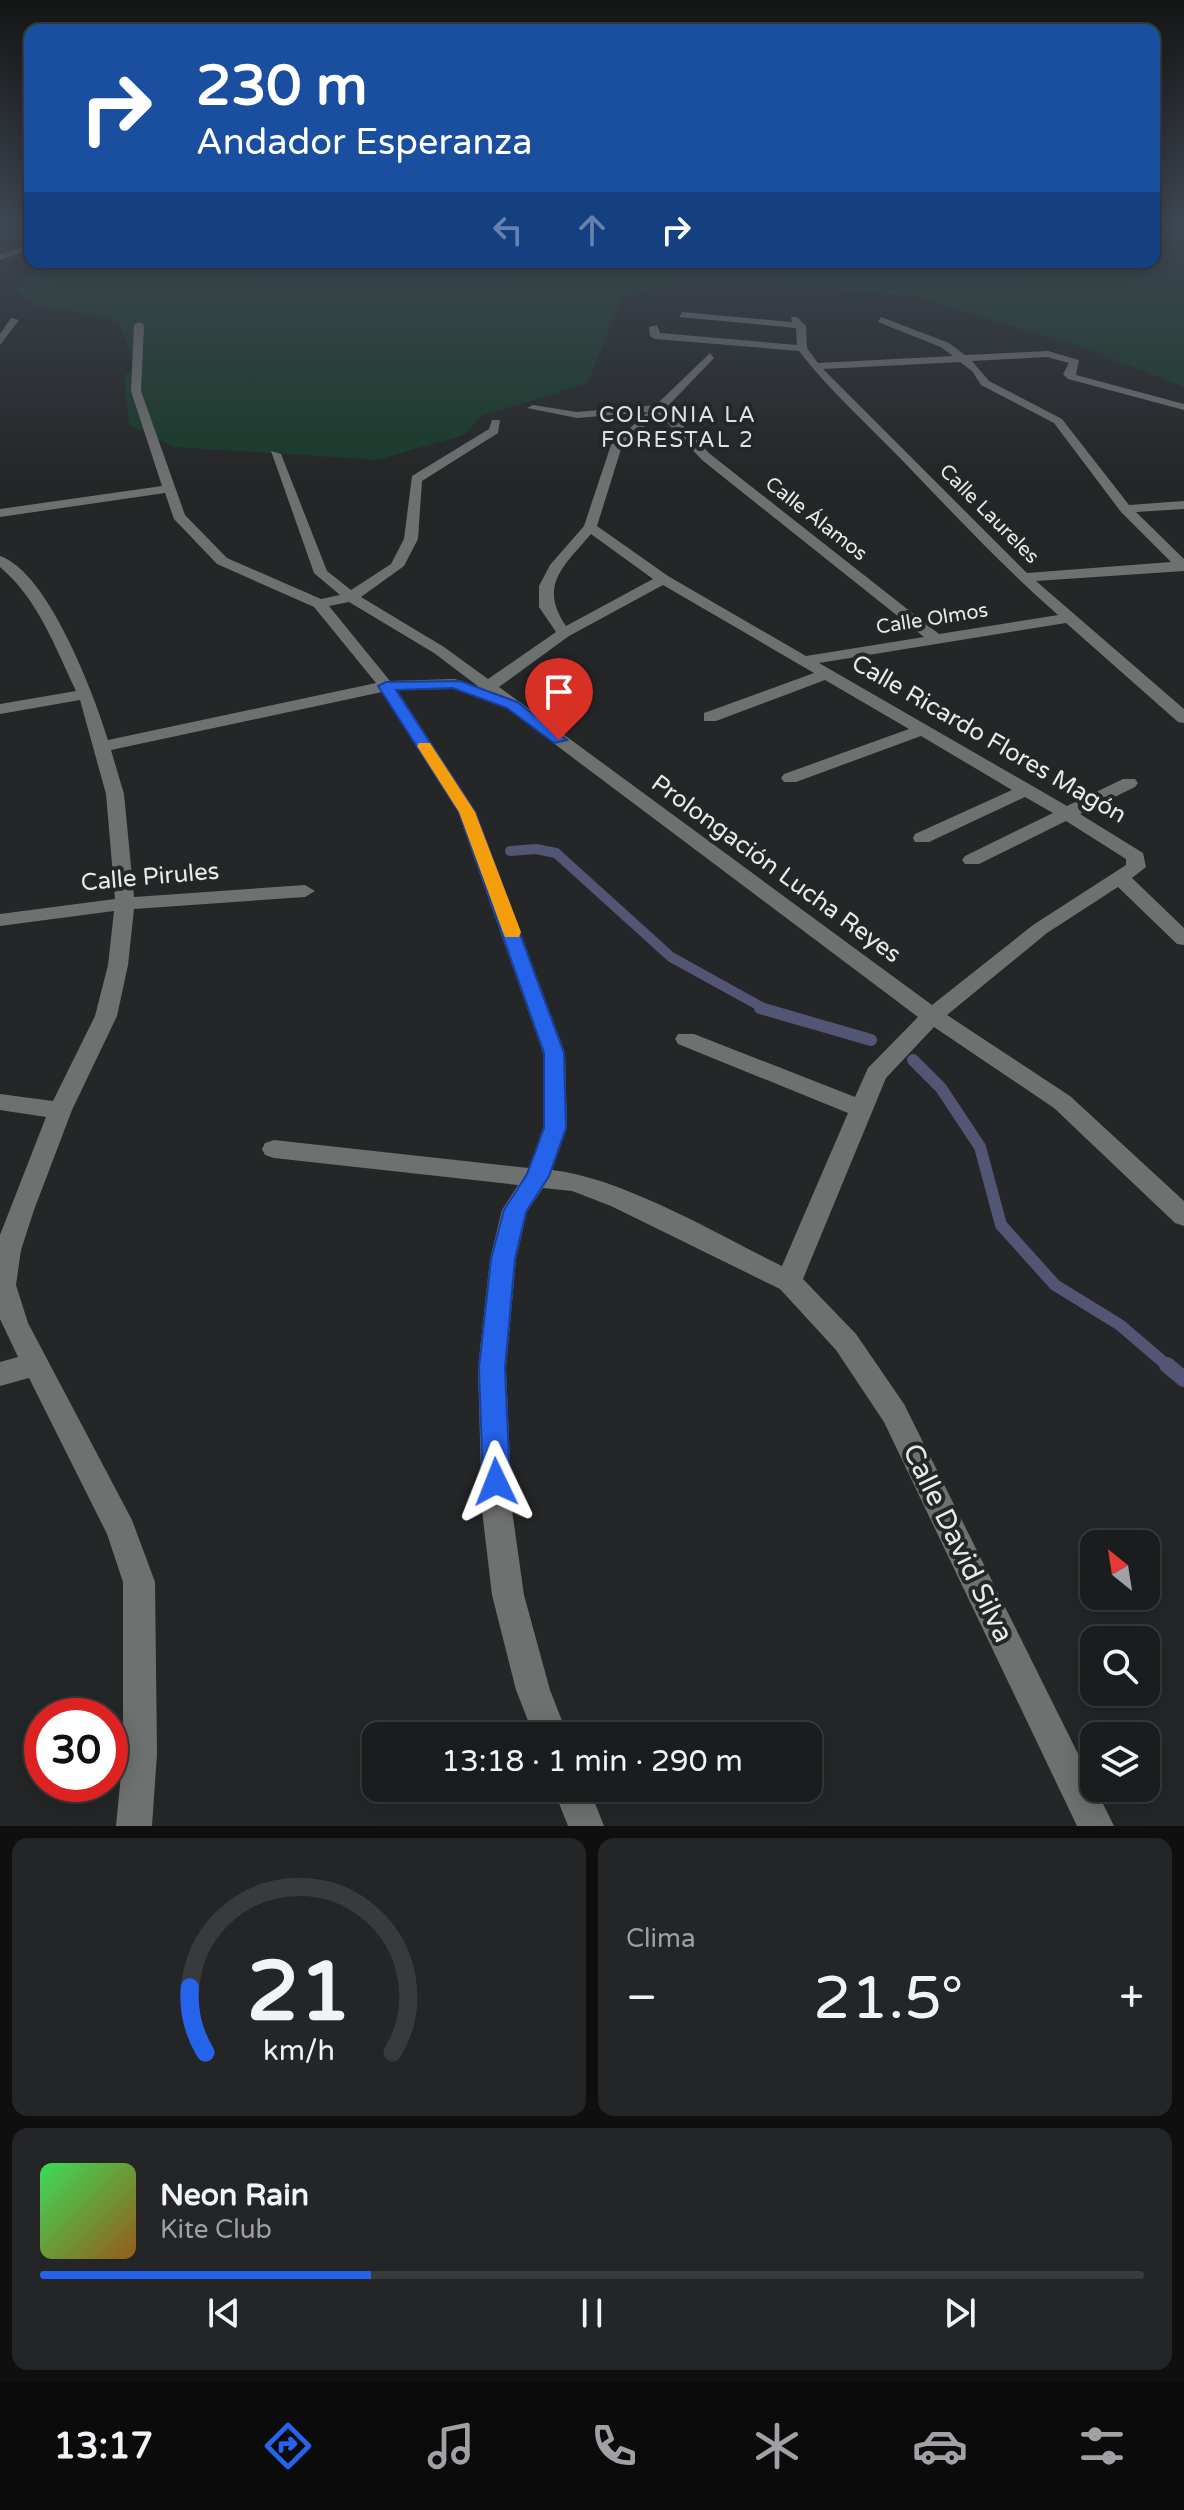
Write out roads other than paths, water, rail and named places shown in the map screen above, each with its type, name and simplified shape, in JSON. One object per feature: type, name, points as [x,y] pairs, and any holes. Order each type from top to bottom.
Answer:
[{"type":"street","points":[[655,332],[802,348],[797,322],[682,315]]},
{"type":"street","points":[[0,342],[14,320]]},
{"type":"street","points":[[881,320],[945,345],[976,369],[993,389],[1058,421],[1126,509],[1183,566]]},
{"type":"street","points":[[139,325],[136,391],[179,516],[222,561],[319,604],[386,686],[467,812],[554,1053],[555,1128],[538,1176],[515,1210],[503,1259],[492,1368],[497,1510],[508,1595],[533,1690],[546,1722]]},
{"type":"street","points":[[923,335],[942,330]]},
{"type":"street","name":"Calle Laureles","points":[[802,348],[814,366],[1024,578],[1184,718]]},
{"type":"street","points":[[564,633],[546,607],[546,586],[555,568],[590,527],[617,445],[660,408],[710,356]]},
{"type":"street","points":[[814,366],[1062,356],[1075,362],[1068,374],[1072,377],[1184,407]]},
{"type":"street","points":[[533,408],[577,415],[660,408]]},
{"type":"street","name":"Calle Álamos","points":[[660,408],[706,457],[936,639]]},
{"type":"street","points":[[319,604],[351,597],[397,566],[411,539],[416,479],[494,431],[496,422]]},
{"type":"street","name":"Prolongación Lucha Reyes","points":[[275,454],[321,573],[351,597],[426,641],[932,1016],[1062,1102],[1184,1216]]},
{"type":"street","points":[[0,513],[168,489]]},
{"type":"street","points":[[1126,509],[1184,505]]},
{"type":"street","name":"Calle Ricardo Flores Magón","points":[[590,527],[663,579],[1067,812],[1136,857],[1136,867],[1121,879]]},
{"type":"street","points":[[0,560],[24,580],[50,620],[86,694],[115,794],[125,904],[118,965],[106,1016],[11,1211],[3,1285],[15,1324],[121,1530],[139,1582],[140,1754],[134,1826]]},
{"type":"street","points":[[1024,578],[1183,566]]},
{"type":"street","points":[[489,686],[564,633],[663,579]]},
{"type":"street","name":"Calle Olmos","points":[[803,661],[1068,618]]},
{"type":"street","points":[[710,717],[826,674]]},
{"type":"street","points":[[101,747],[386,686],[455,684],[512,705]]},
{"type":"street","points":[[0,709],[86,694]]},
{"type":"street","points":[[790,778],[922,730]]},
{"type":"street","points":[[972,860],[1129,783]]},
{"type":"street","points":[[922,838],[1026,790]]},
{"type":"street","points":[[274,1149],[574,1182],[620,1199],[789,1281],[876,1074],[932,1016],[1040,929],[1121,879],[1184,939]]},
{"type":"street","name":"Calle Pirules","points":[[0,920],[125,904],[305,891]]},
{"type":"street","points":[[686,1039],[861,1109]]},
{"type":"street","points":[[0,1102],[60,1110]]},
{"type":"street","name":"Calle David Silva","points":[[789,1281],[846,1342],[894,1413],[1096,1826]]},
{"type":"street","points":[[0,1374],[37,1364]]},
{"type":"street","points":[[577,1802],[586,1826]]},
{"type":"waterway","points":[[510,851],[536,849],[556,853],[671,957],[767,1010]]},
{"type":"waterway","points":[[760,1008],[871,1040]]},
{"type":"waterway","points":[[913,1060],[941,1088],[980,1147],[1001,1225],[1055,1285],[1120,1325],[1169,1367]]},
{"type":"waterway","points":[[1167,1365],[1184,1379]]},
{"type":"district","name":"COLONIA LA FORESTAL 2","points":[[678,428]]}]
